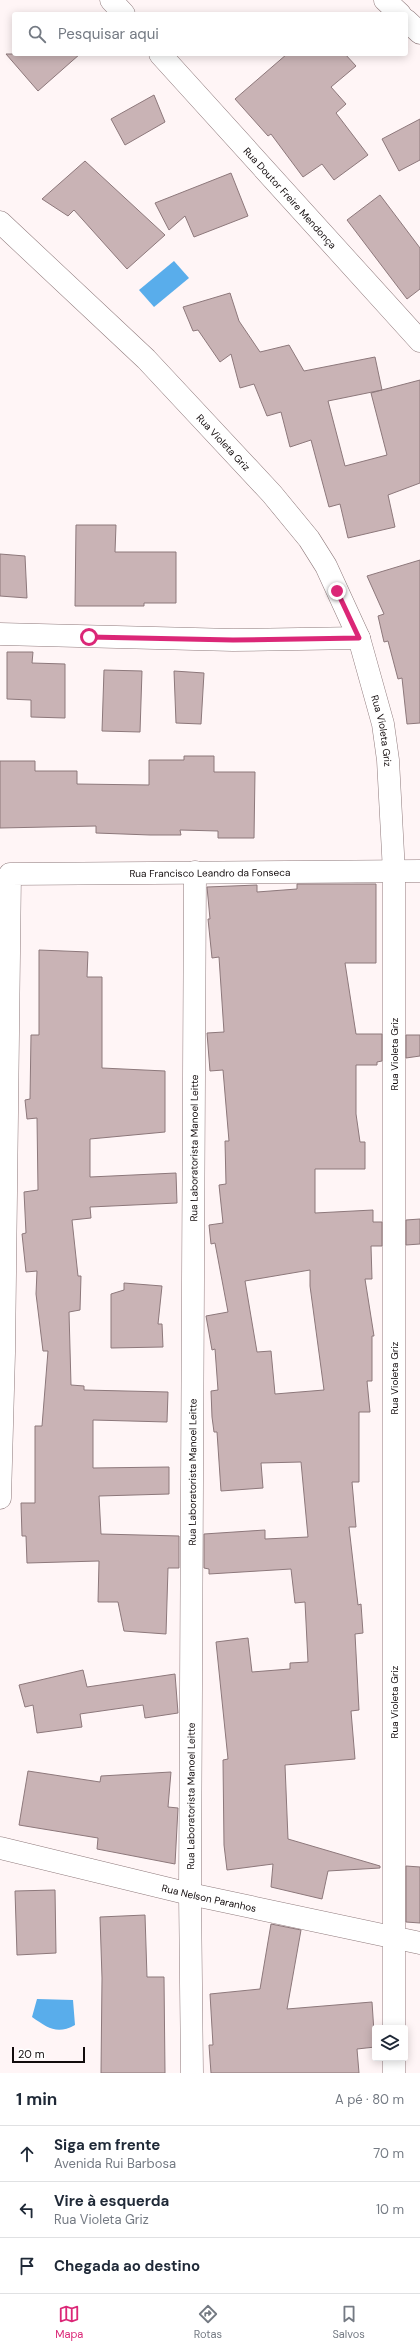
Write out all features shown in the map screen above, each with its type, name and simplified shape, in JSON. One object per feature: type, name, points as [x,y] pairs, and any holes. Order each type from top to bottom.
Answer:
[{"type":"street","points":[[111,0],[122,12]]},
{"type":"street","points":[[385,0],[398,12]]},
{"type":"street","points":[[408,22],[420,34]]},
{"type":"street","name":"Rua Doutor Freire Mendonça","points":[[162,56],[420,342]]},
{"type":"street","name":"Rua Violeta Griz","points":[[0,222],[146,359],[272,494],[309,539],[326,566],[359,638],[383,724],[388,760],[394,872],[394,2025]]},
{"type":"street","points":[[0,634],[233,640],[359,638]]},
{"type":"street","name":"Rua Francisco Leandro da Fonseca","points":[[5,874],[420,871]]},
{"type":"street","name":"Rua Laboratorista Manoel Leitte","points":[[192,2073],[190,1894],[195,872]]},
{"type":"street","points":[[0,1498],[5,874]]},
{"type":"street","name":"Rua Nelson Paranhos","points":[[0,1848],[190,1894],[394,1936],[420,1943]]},
{"type":"street","points":[[394,2061],[394,2073]]},
{"type":"water","points":[[174,261],[189,278],[154,307],[139,290]]},
{"type":"water","points":[[37,1999],[73,2000],[75,2025],[63,2030],[58,2030],[48,2027],[32,2017]]},
{"type":"building","points":[[6,54],[12,54],[12,56],[78,56],[38,91]]},
{"type":"building","points":[[285,56],[347,56],[356,66],[331,87],[346,104],[336,113],[368,155],[334,180],[322,164],[303,177],[271,134],[268,136],[235,99]]},
{"type":"building","points":[[154,95],[165,122],[125,145],[111,119]]},
{"type":"building","points":[[420,119],[420,160],[399,171],[382,139]]},
{"type":"building","points":[[85,161],[165,235],[127,269],[74,210],[68,216],[42,199]]},
{"type":"building","points":[[231,173],[248,216],[194,237],[185,216],[169,230],[155,203]]},
{"type":"building","points":[[380,195],[420,248],[420,289],[407,299],[347,220]]},
{"type":"building","points":[[230,293],[239,321],[260,352],[289,345],[304,371],[375,357],[382,390],[420,380],[420,483],[388,495],[395,527],[348,538],[340,504],[329,507],[311,440],[290,447],[281,412],[267,416],[254,384],[240,388],[231,354],[220,362],[198,330],[193,331],[183,307]],"holes":[[[382,390],[371,393],[387,455],[345,466],[328,401]]]},
{"type":"building","points":[[76,525],[116,525],[115,552],[176,552],[176,603],[144,603],[144,606],[75,606]]},
{"type":"building","points":[[0,554],[25,556],[27,598],[0,596]]},
{"type":"building","points":[[420,560],[420,723],[407,724],[402,678],[398,679],[388,641],[384,642],[378,616],[384,614],[367,576]]},
{"type":"building","points":[[7,652],[33,652],[32,663],[65,664],[65,718],[31,717],[31,700],[7,699]]},
{"type":"building","points":[[104,670],[142,671],[140,732],[102,731]]},
{"type":"building","points":[[174,671],[204,673],[201,724],[176,723]]},
{"type":"building","points":[[184,756],[214,756],[214,772],[255,772],[254,838],[218,838],[218,831],[180,830],[181,835],[96,833],[96,826],[0,828],[0,761],[35,761],[35,771],[77,771],[77,784],[149,785],[149,760],[184,760]]},
{"type":"building","points":[[297,884],[376,884],[376,963],[345,963],[356,1034],[382,1034],[382,1061],[377,1062],[377,1065],[356,1065],[356,1114],[360,1142],[365,1142],[365,1169],[315,1169],[315,1213],[373,1210],[373,1222],[382,1222],[382,1246],[371,1246],[372,1279],[365,1279],[374,1336],[372,1336],[372,1381],[367,1381],[370,1412],[359,1412],[359,1482],[352,1482],[356,1527],[349,1527],[358,1605],[361,1604],[363,1633],[355,1634],[359,1710],[351,1711],[355,1759],[285,1765],[288,1839],[380,1866],[380,1868],[328,1871],[322,1899],[271,1887],[273,1864],[227,1870],[224,1845],[223,1760],[228,1759],[216,1642],[248,1638],[252,1672],[290,1669],[290,1663],[308,1662],[305,1602],[295,1603],[291,1569],[209,1574],[209,1569],[204,1568],[204,1534],[265,1530],[265,1539],[308,1537],[301,1462],[261,1463],[263,1488],[221,1491],[217,1432],[214,1432],[212,1417],[211,1391],[218,1390],[215,1349],[212,1350],[206,1316],[228,1312],[215,1243],[211,1244],[209,1225],[223,1223],[219,1185],[226,1184],[225,1141],[229,1141],[223,1070],[210,1071],[207,1033],[224,1032],[219,957],[212,958],[208,919],[210,919],[207,887],[257,885],[257,892],[297,889]],"holes":[[[310,1270],[310,1286],[324,1390],[275,1394],[271,1351],[257,1352],[245,1281]]]},
{"type":"building","points":[[39,950],[88,952],[87,977],[102,977],[102,1068],[165,1071],[165,1132],[90,1139],[90,1177],[176,1173],[177,1203],[90,1207],[91,1218],[72,1220],[78,1276],[81,1276],[80,1310],[69,1312],[71,1385],[84,1386],[84,1390],[168,1392],[167,1422],[93,1420],[93,1468],[169,1467],[169,1494],[99,1496],[101,1534],[179,1536],[179,1568],[168,1568],[166,1634],[124,1631],[118,1602],[98,1602],[99,1561],[27,1563],[26,1536],[22,1536],[21,1503],[35,1503],[35,1426],[42,1426],[48,1351],[43,1351],[36,1294],[37,1271],[26,1272],[22,1234],[26,1233],[24,1192],[38,1190],[37,1118],[27,1119],[25,1100],[30,1099],[31,1035],[39,1035]]},
{"type":"building","points":[[406,1035],[420,1035],[420,1056],[406,1058]]},
{"type":"building","points":[[420,1219],[420,1244],[406,1245],[406,1220]]},
{"type":"building","points":[[124,1283],[162,1286],[158,1324],[162,1324],[163,1347],[111,1348],[111,1294],[124,1290]]},
{"type":"building","points":[[83,1670],[87,1687],[175,1674],[178,1713],[145,1718],[143,1705],[80,1714],[82,1727],[37,1733],[33,1705],[25,1707],[19,1685]]},
{"type":"building","points":[[28,1771],[100,1782],[101,1776],[171,1772],[168,1807],[178,1808],[175,1864],[97,1849],[98,1838],[19,1825]]},
{"type":"building","points":[[406,1866],[420,1867],[420,1923],[406,1922]]},
{"type":"building","points":[[55,1890],[56,1953],[17,1955],[15,1891]]},
{"type":"building","points":[[145,1915],[147,1977],[164,1977],[165,2073],[101,2073],[102,1978],[100,1917]]},
{"type":"building","points":[[271,1924],[301,1930],[287,2009],[372,2002],[374,2025],[372,2025],[372,2047],[357,2049],[359,2073],[211,2073],[209,2045],[213,2045],[210,1994],[260,1989]]},
{"type":"route","points":[[89,637],[233,640],[359,638],[337,591]]}]
